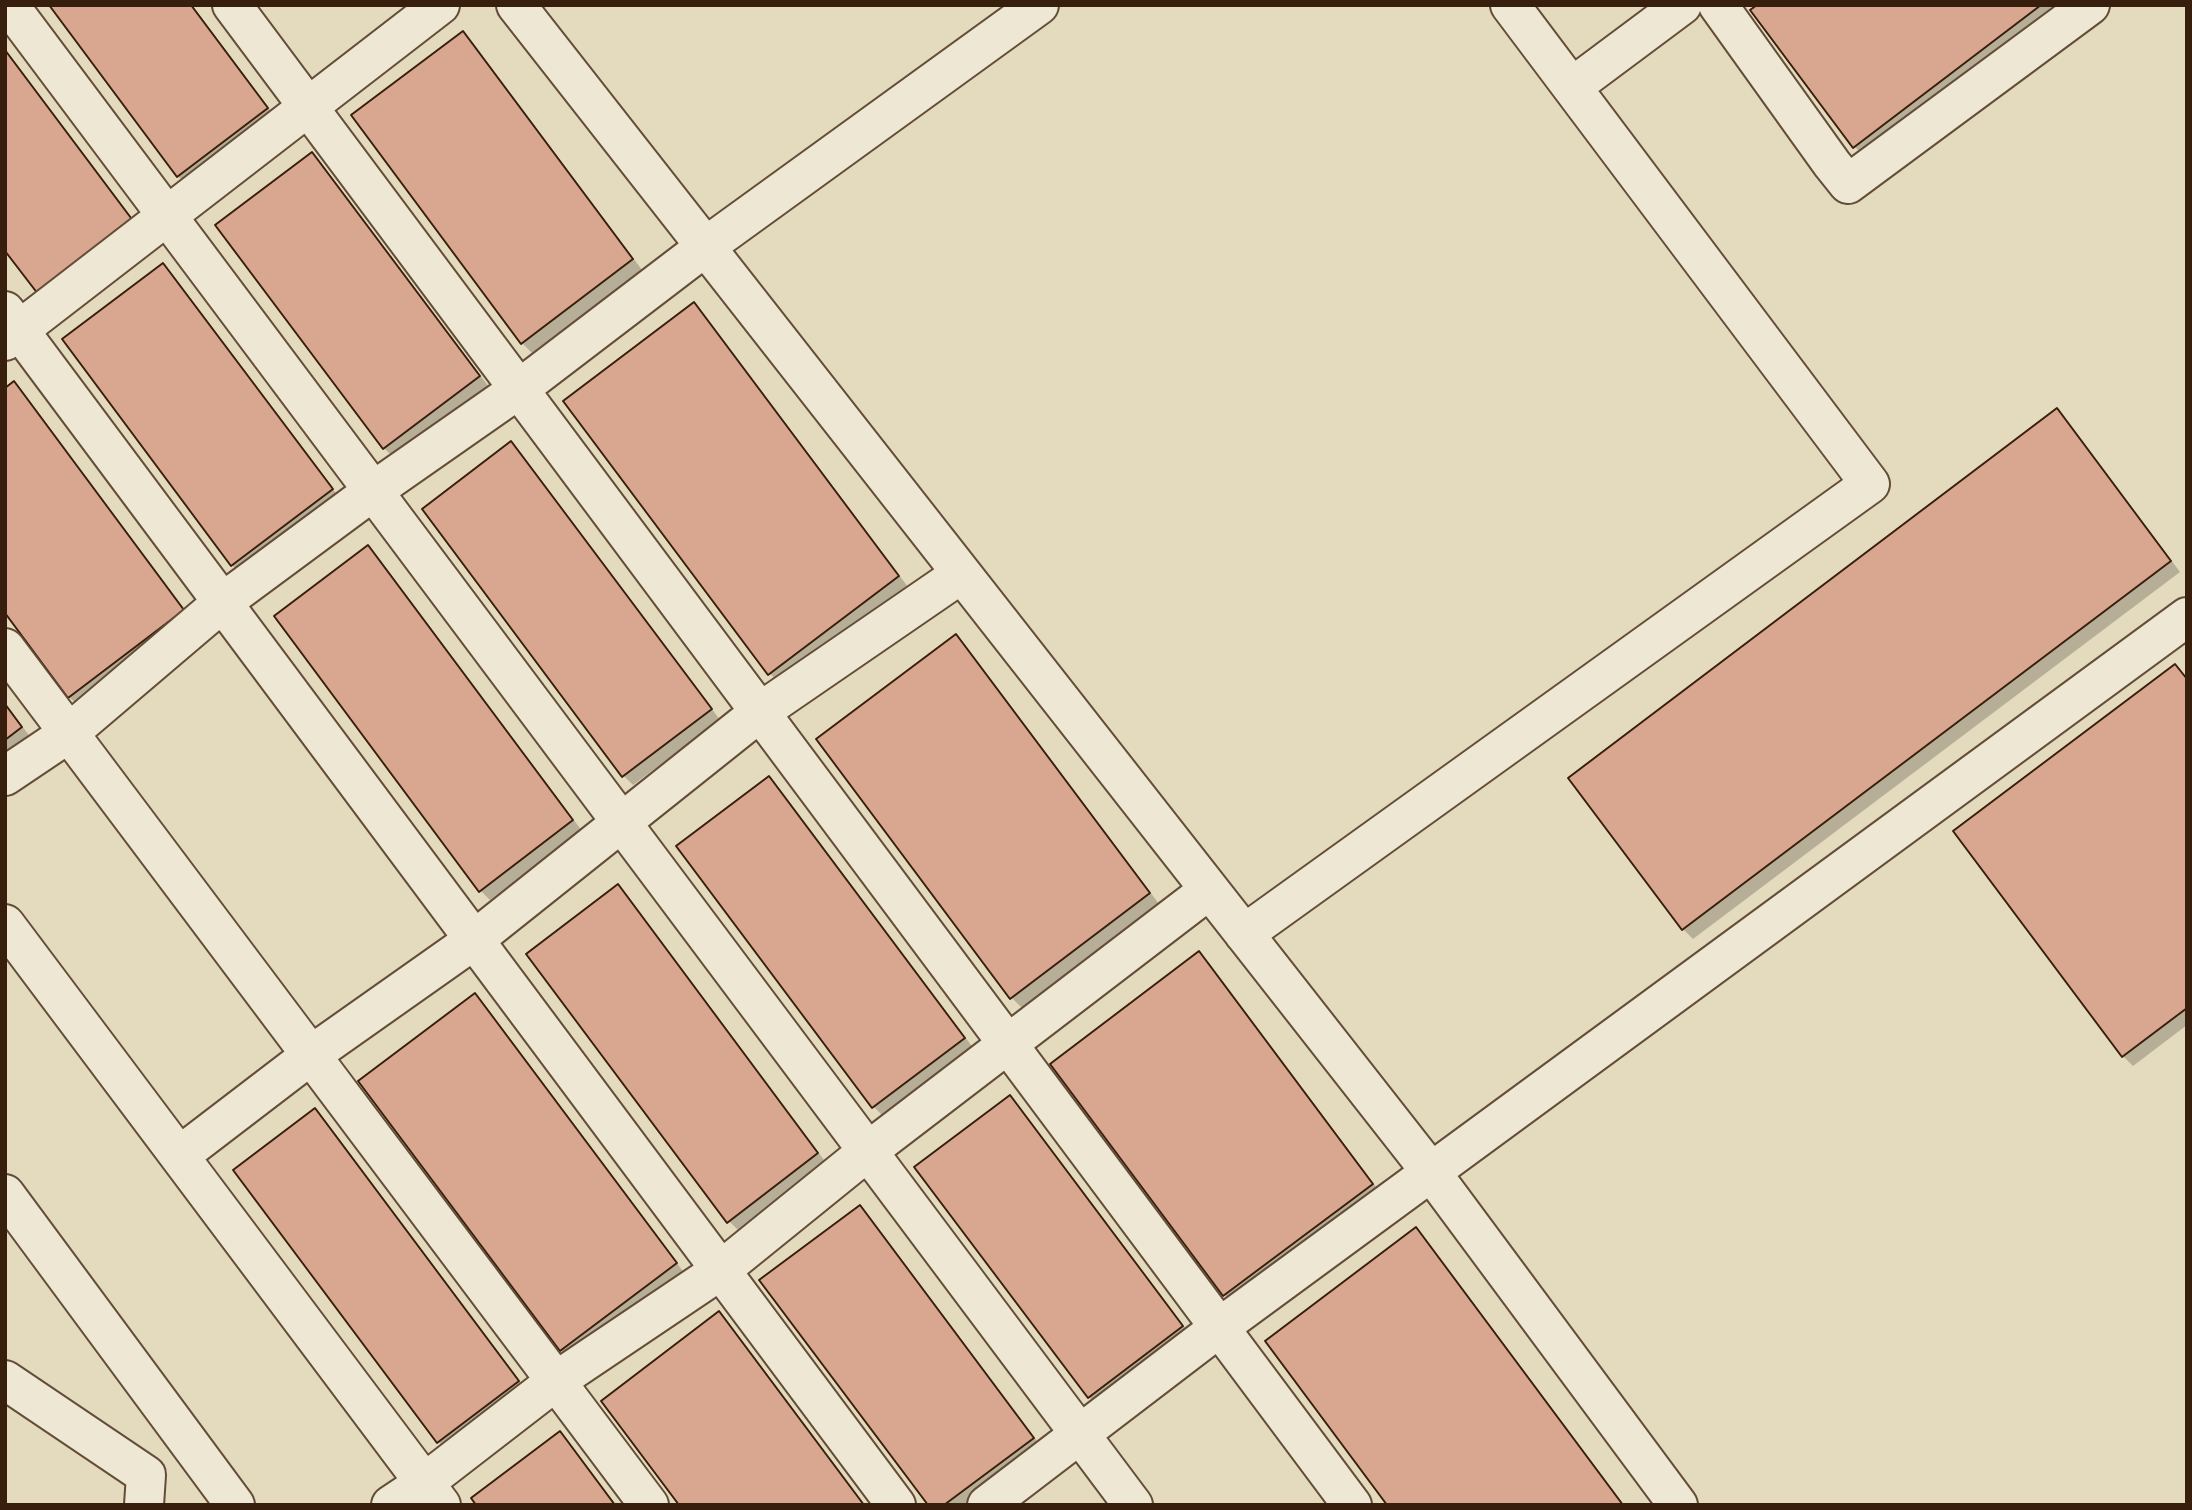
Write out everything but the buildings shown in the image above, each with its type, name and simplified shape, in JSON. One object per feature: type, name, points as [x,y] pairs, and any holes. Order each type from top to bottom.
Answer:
[{"type":"street","points":[[9,5],[1133,1505]]},
{"type":"street","points":[[232,5],[1352,1505]]},
{"type":"street","points":[[440,5],[167,215],[10,328],[223,603],[896,1505]]},
{"type":"street","points":[[516,5],[1431,1172],[1678,1505]]},
{"type":"street","points":[[5,776],[69,733],[223,603],[373,491],[519,390],[705,247],[1039,5]]},
{"type":"street","points":[[1244,934],[1870,484],[1510,5]]},
{"type":"street","points":[[1572,87],[1682,5]]},
{"type":"street","points":[[1718,5],[1848,184],[2090,5]]},
{"type":"street","points":[[179,1156],[311,1055],[474,940],[760,712],[961,574]]},
{"type":"street","points":[[987,1505],[1220,1327],[2187,617]]},
{"type":"street","points":[[5,648],[649,1505]]},
{"type":"street","points":[[391,1505],[433,1494],[556,1381],[721,1270],[868,1151],[1209,890]]},
{"type":"street","points":[[5,924],[433,1494]]},
{"type":"street","points":[[5,1194],[235,1505]]},
{"type":"street","points":[[5,1380],[146,1475],[144,1505]]}]
